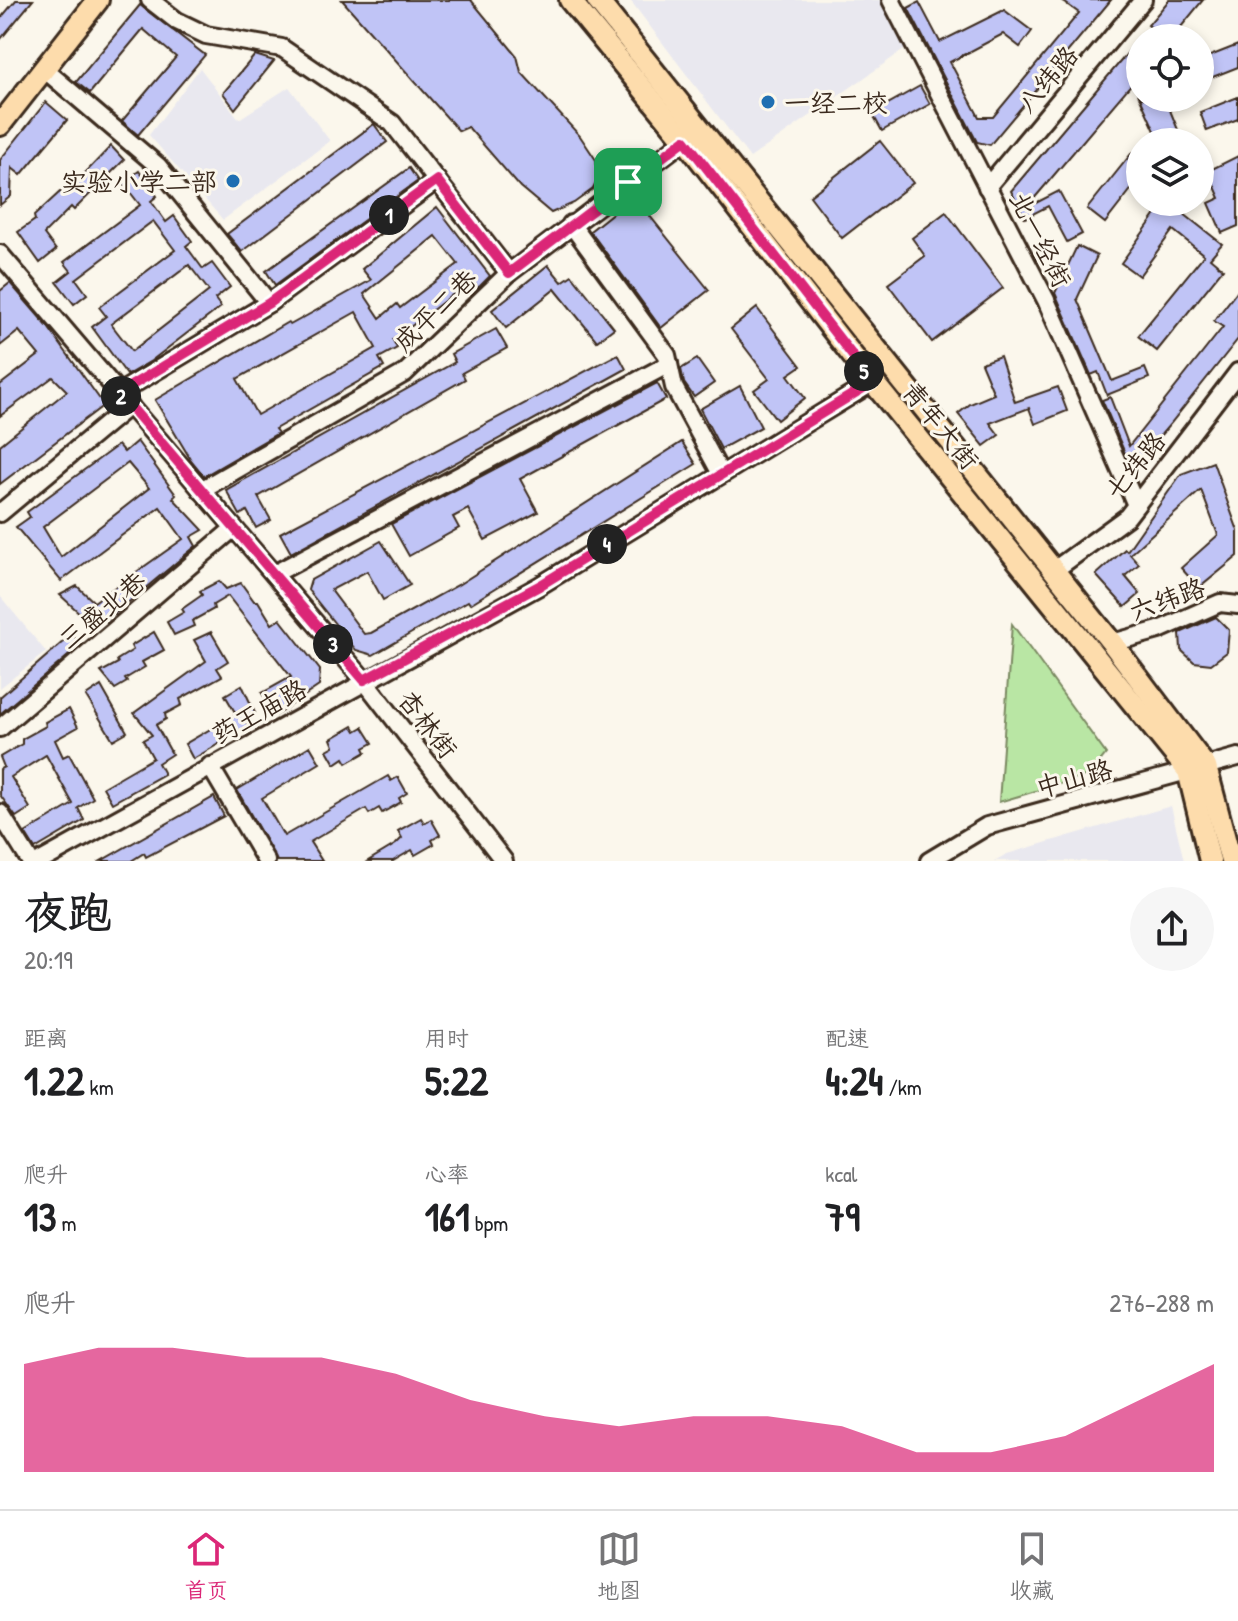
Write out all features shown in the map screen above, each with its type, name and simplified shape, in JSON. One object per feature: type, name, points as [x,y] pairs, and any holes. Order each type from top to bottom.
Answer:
[{"type":"main road","points":[[0,125],[98,0]]},
{"type":"main road","name":"青年大街","points":[[570,0],[685,140],[873,382],[1197,769],[1210,861]]},
{"type":"main road","name":"青年大街","points":[[597,0],[1112,643],[1197,769],[1231,861]]},
{"type":"street","points":[[150,0],[177,21],[206,35],[282,48],[392,123],[509,273]]},
{"type":"street","name":"北一经街","points":[[891,0],[1046,300],[1136,505]]},
{"type":"street","name":"八纬路","points":[[987,187],[1143,0]]},
{"type":"street","points":[[44,69],[158,166],[269,303]]},
{"type":"street","name":"成平二巷","points":[[201,490],[405,373],[509,273],[685,140]]},
{"type":"street","points":[[0,513],[124,399],[269,303],[437,180]]},
{"type":"street","points":[[571,224],[667,355],[674,387],[721,474]]},
{"type":"street","name":"杏林街","points":[[0,254],[364,680],[504,861]]},
{"type":"street","points":[[274,574],[669,364]]},
{"type":"street","name":"七纬路","points":[[1053,571],[1127,517],[1238,372]]},
{"type":"street","name":"药王庙路","points":[[41,861],[539,586],[873,382]]},
{"type":"street","name":"三盛北巷","points":[[0,728],[234,528]]},
{"type":"street","name":"六纬路","points":[[1112,643],[1159,630],[1220,603],[1238,605]]},
{"type":"street","name":"中山路","points":[[929,861],[987,826],[1238,757]]},
{"type":"street","points":[[210,766],[266,861]]},
{"type":"street","points":[[0,813],[30,861]]},
{"type":"shaded area","name":"一经二校","points":[[630,0],[885,0],[908,47],[750,158]]},
{"type":"shaded area","name":"实验小学二部","points":[[200,68],[239,119],[289,87],[330,141],[223,220],[149,135]]},
{"type":"shaded area","points":[[0,596],[46,652],[0,688]]},
{"type":"shaded area","points":[[1171,806],[1184,861],[994,861],[1007,854]]},
{"type":"green space","points":[[1012,624],[1106,754],[1089,775],[999,802]]},
{"type":"building","points":[[16,0],[33,0],[0,40],[0,19]]},
{"type":"building","points":[[342,0],[471,0],[517,56],[521,72],[580,136],[596,160],[598,179],[593,189],[574,203],[551,213],[520,187],[468,127],[459,131]]},
{"type":"building","points":[[1061,0],[1111,0],[990,145],[977,142],[908,8],[919,2],[940,42],[1004,10],[1032,31],[1020,47],[1003,34],[950,62],[979,117],[993,117],[1079,13]]},
{"type":"building","points":[[1169,0],[1203,0],[1183,24],[1149,24]]},
{"type":"building","points":[[140,5],[205,55],[138,135],[122,121],[176,57],[143,29],[90,93],[76,82]]},
{"type":"building","points":[[1238,45],[1238,67],[1214,76],[1214,54]]},
{"type":"building","points":[[255,55],[274,61],[235,109],[223,93]]},
{"type":"building","points":[[1126,55],[1126,90],[1026,208],[1059,191],[1082,234],[1067,242],[1048,206],[1025,218],[1011,191]]},
{"type":"building","points":[[920,86],[930,104],[882,131],[872,113]]},
{"type":"building","points":[[1238,97],[1238,119],[1214,128],[1206,128],[1200,112],[1214,112],[1214,106]]},
{"type":"building","points":[[46,102],[67,120],[21,175],[12,168],[11,196],[0,205],[0,160]]},
{"type":"building","points":[[1146,112],[1171,112],[1177,128],[1154,128]]},
{"type":"building","points":[[374,124],[387,142],[242,252],[227,234]]},
{"type":"building","points":[[880,141],[913,183],[842,238],[810,196]]},
{"type":"building","points":[[111,146],[124,160],[74,210],[71,207],[44,234],[56,250],[40,263],[18,232],[35,220],[34,216],[60,192],[65,194]]},
{"type":"building","points":[[1238,156],[1238,226],[1222,233],[1214,215],[1214,201],[1220,198],[1214,184],[1214,168]]},
{"type":"building","points":[[1126,160],[1126,196],[1105,223],[1087,209]]},
{"type":"building","points":[[409,168],[418,181],[275,285],[266,271]]},
{"type":"building","points":[[139,171],[157,196],[151,201],[166,222],[174,216],[192,241],[186,246],[203,269],[212,263],[230,287],[215,299],[221,307],[151,361],[127,375],[92,327],[106,316],[99,307],[175,250],[153,221],[76,279],[87,294],[74,304],[57,282],[71,271],[64,262],[140,205],[123,183]],"holes":[[[189,265],[209,291],[132,351],[111,324]]]},
{"type":"building","points":[[634,196],[709,290],[661,328],[590,231]]},
{"type":"building","points":[[437,207],[490,276],[478,288],[472,280],[393,340],[397,348],[379,358],[384,367],[275,429],[278,433],[204,476],[155,400],[288,322],[290,325],[371,280],[362,269]],"holes":[[[436,236],[458,264],[400,308],[397,304],[380,318],[364,294]],[[356,312],[376,348],[257,415],[237,379]]]},
{"type":"building","points":[[946,212],[1003,288],[932,342],[888,284],[925,256],[912,238]]},
{"type":"building","points":[[1155,216],[1187,216],[1222,244],[1210,258],[1223,269],[1157,351],[1138,336],[1204,255],[1173,230],[1139,276],[1121,263]]},
{"type":"building","points":[[1077,246],[1097,256],[1077,299],[1112,381],[1145,368],[1149,378],[1107,395],[1098,372],[1091,375],[1055,293]]},
{"type":"building","points":[[548,265],[562,282],[572,275],[614,328],[597,341],[555,289],[506,328],[492,310]]},
{"type":"building","points":[[10,283],[48,327],[104,405],[0,484],[0,445],[67,391],[53,377],[0,416],[0,385],[39,355],[19,331],[0,346],[0,291]]},
{"type":"building","points":[[1238,290],[1238,339],[1135,465],[1130,465],[1102,400],[1110,397],[1129,446],[1223,327],[1214,321]]},
{"type":"building","points":[[757,308],[801,366],[788,375],[805,398],[777,420],[754,390],[769,379],[731,329]]},
{"type":"building","points":[[496,329],[507,348],[462,373],[465,379],[258,497],[271,520],[256,528],[247,511],[240,515],[226,490],[455,362],[451,354]]},
{"type":"building","points":[[618,354],[626,369],[291,553],[280,533]]},
{"type":"building","points":[[1000,356],[1015,402],[1058,387],[1067,411],[1035,424],[1029,408],[990,423],[999,435],[984,446],[958,414],[970,404],[994,394],[981,363]]},
{"type":"building","points":[[697,359],[714,383],[694,397],[684,383],[681,369]]},
{"type":"building","points":[[657,383],[666,399],[520,479],[538,512],[485,540],[468,509],[453,517],[459,528],[409,556],[391,524]]},
{"type":"building","points":[[740,386],[761,427],[721,449],[700,409]]},
{"type":"building","points":[[137,441],[176,495],[173,498],[203,530],[191,537],[196,546],[106,621],[97,614],[84,617],[60,595],[77,586],[94,602],[183,539],[160,507],[61,581],[16,527],[30,517],[27,512],[118,445],[124,452]],"holes":[[[128,463],[149,488],[61,557],[43,527]]]},
{"type":"building","points":[[682,442],[696,464],[470,604],[468,601],[373,655],[356,650],[308,590],[311,580],[381,541],[410,585],[383,600],[367,571],[331,590],[364,634],[371,633],[458,585]]},
{"type":"building","points":[[1213,462],[1238,531],[1238,556],[1199,588],[1181,568],[1218,535],[1201,490],[1130,554],[1139,564],[1125,576],[1140,594],[1125,607],[1096,575],[1125,549],[1127,551],[1181,474]]},
{"type":"building","points":[[219,581],[226,589],[241,583],[254,601],[258,601],[272,624],[280,619],[320,670],[319,686],[276,715],[262,693],[291,677],[228,596],[213,605],[214,609],[192,621],[194,626],[174,635],[167,622],[184,612],[182,609],[202,595],[200,591]]},
{"type":"building","points":[[1216,617],[1229,630],[1227,652],[1211,664],[1194,662],[1181,650],[1180,633]]},
{"type":"building","points":[[154,632],[164,650],[142,662],[145,667],[115,689],[101,672],[118,663],[117,660],[133,650],[131,646]]},
{"type":"building","points":[[211,632],[228,661],[217,668],[222,676],[180,699],[182,705],[165,714],[166,719],[156,725],[172,754],[158,763],[164,774],[112,803],[103,787],[153,758],[143,740],[152,735],[134,713],[206,661],[194,640]]},
{"type":"building","points":[[72,634],[81,645],[0,714],[0,697]]},
{"type":"building","points":[[242,685],[255,713],[244,719],[249,726],[193,759],[185,744],[236,714],[225,695]]},
{"type":"building","points":[[101,686],[127,732],[113,740],[86,696]]},
{"type":"building","points":[[69,709],[78,727],[55,740],[63,757],[69,754],[93,798],[78,808],[84,820],[35,849],[25,833],[73,804],[46,755],[11,777],[30,808],[16,817],[0,795],[0,769],[4,767],[0,757],[22,744],[22,739],[46,726],[45,722]]},
{"type":"building","points":[[353,726],[356,731],[363,727],[373,743],[364,748],[366,752],[347,763],[344,758],[335,764],[327,750],[334,746],[331,739]]},
{"type":"building","points":[[310,746],[320,763],[262,798],[284,836],[388,776],[391,781],[398,777],[407,793],[399,798],[401,802],[382,813],[379,808],[369,814],[366,809],[310,842],[322,861],[277,861],[237,790]]},
{"type":"building","points":[[214,797],[224,816],[146,857],[144,853],[131,861],[101,861]]},
{"type":"building","points":[[421,818],[424,823],[431,819],[440,835],[432,840],[434,844],[415,855],[412,850],[393,861],[368,861],[396,844],[402,838],[398,831]]},
{"type":"place","name":"一经二校","points":[[768,102]]},
{"type":"place","name":"实验小学二部","points":[[233,181]]},
{"type":"route","points":[[685,140],[873,382],[539,586],[364,680],[119,393],[269,303],[437,180],[509,273],[628,182],[685,140]]}]
